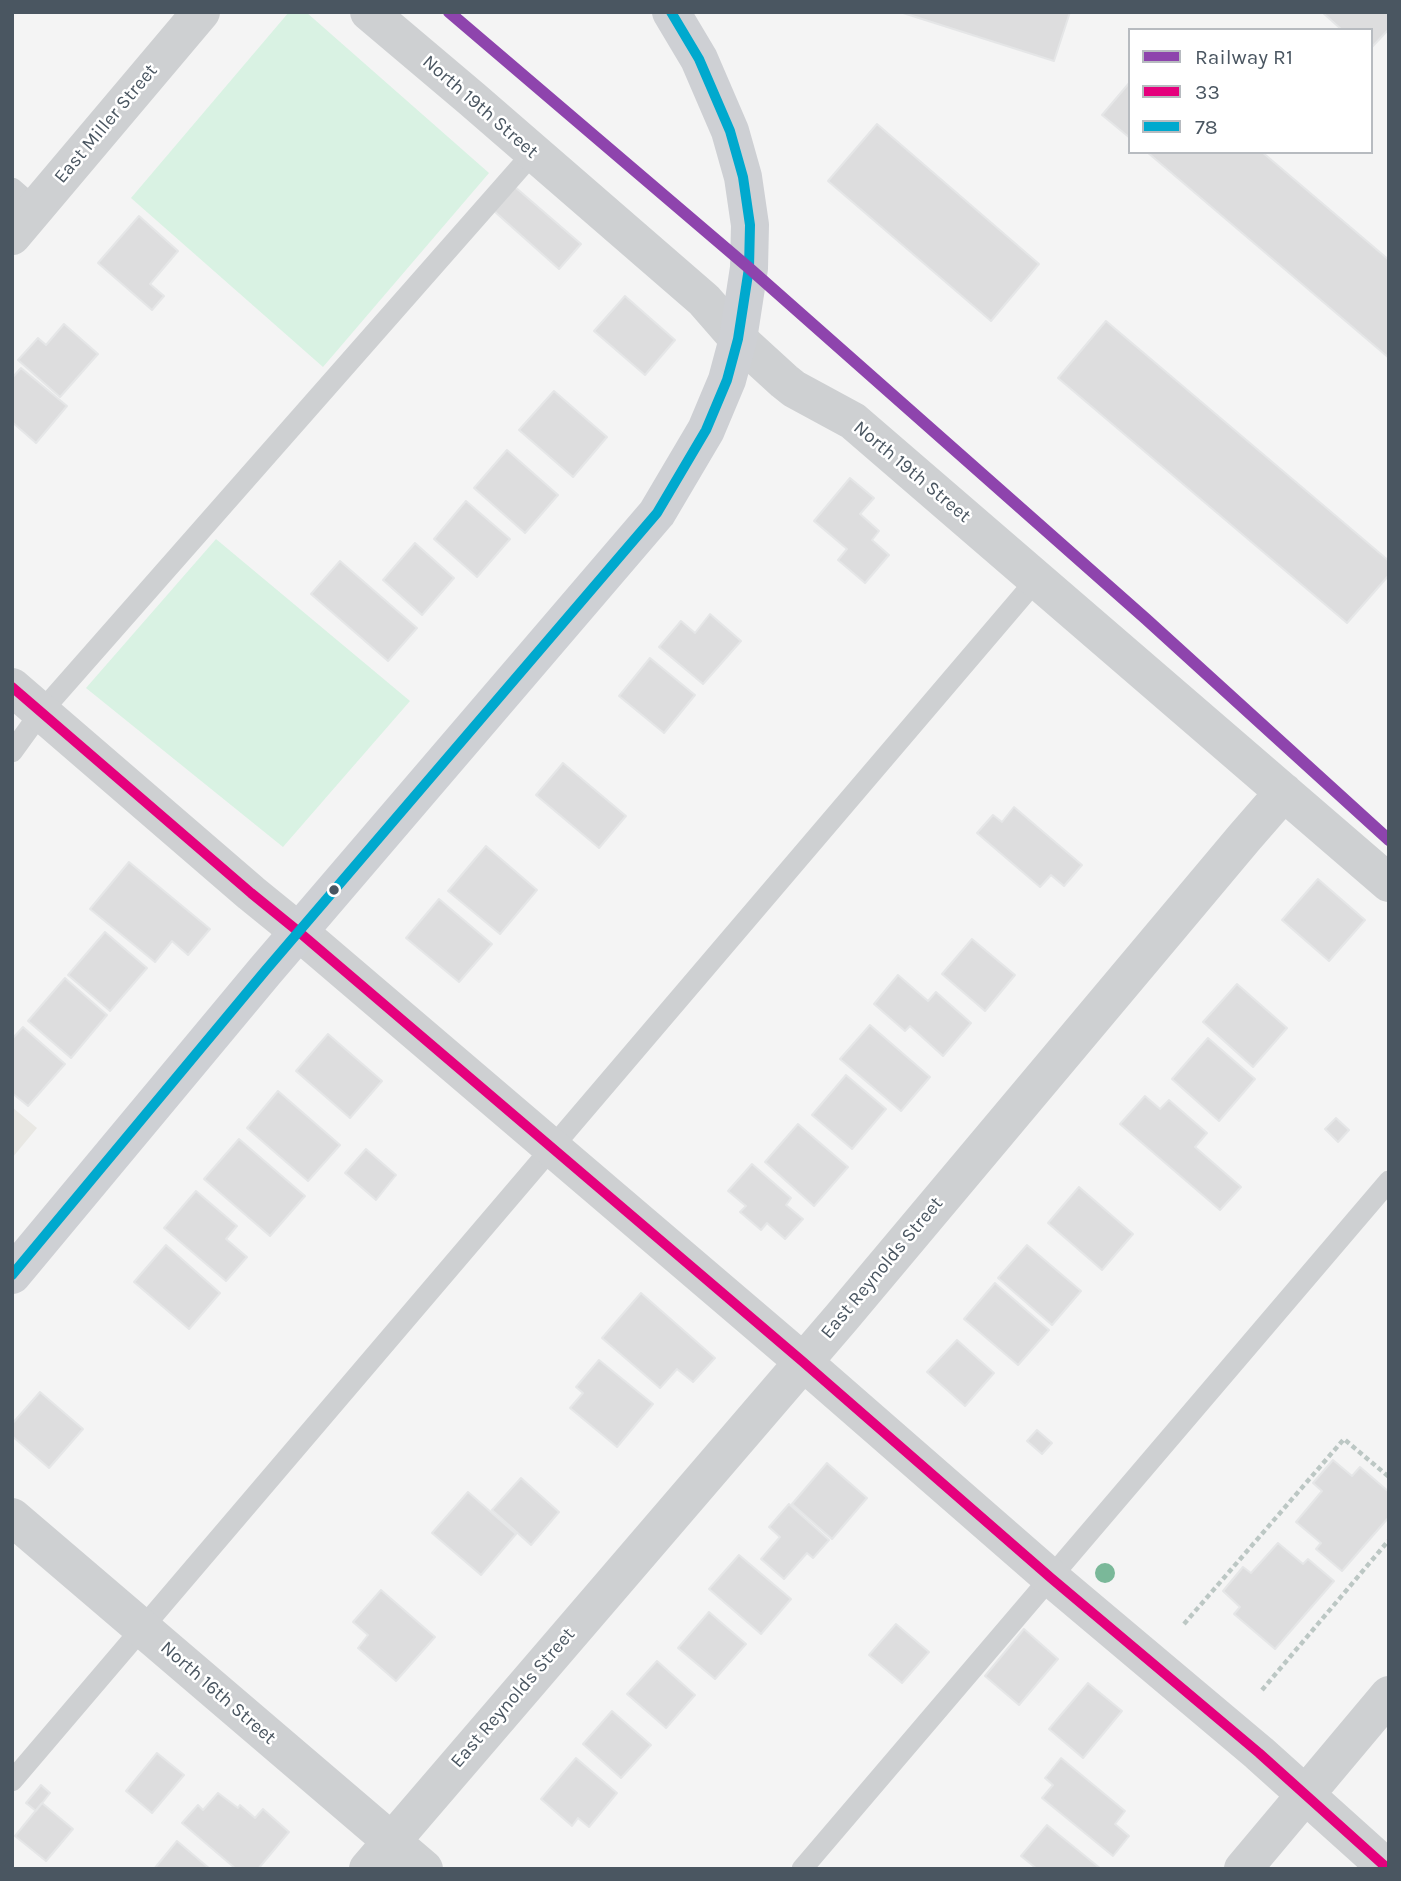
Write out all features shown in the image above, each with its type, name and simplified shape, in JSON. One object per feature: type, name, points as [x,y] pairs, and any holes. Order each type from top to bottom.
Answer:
[{"type":"street","name":"East Miller Street","points":[[20,211],[201,12]]},
{"type":"street","name":"North 19th Street","points":[[369,12],[704,299],[738,339],[794,389],[853,421],[1389,883]]},
{"type":"street","points":[[12,1275],[299,932],[657,513],[706,430],[727,380],[738,339],[749,268],[750,225],[743,177],[730,131],[699,58],[671,12]]},
{"type":"street","points":[[12,687],[802,1361],[1051,1578],[1259,1753],[1388,1869]]},
{"type":"street","name":"East Reynolds Street","points":[[379,1855],[842,1317],[1284,792]]},
{"type":"street","name":"North 16th Street","points":[[12,1517],[142,1628],[379,1855],[424,1869]]},
{"type":"street","points":[[1243,1869],[1389,1695]]},
{"type":"lane","points":[[12,752],[41,712],[533,153]]},
{"type":"lane","points":[[12,1782],[1037,579]]},
{"type":"lane","points":[[802,1869],[1389,1181]]},
{"type":"path","points":[[1185,1625],[1344,1438],[1389,1477]]},
{"type":"path","points":[[1262,1690],[1389,1540]]},
{"type":"shaded area","points":[[12,1107],[37,1128],[12,1158]]},
{"type":"green space","points":[[289,12],[306,12],[489,173],[323,367],[131,198]]},
{"type":"green space","points":[[216,539],[410,701],[283,847],[86,688]]},
{"type":"building","points":[[900,12],[1070,12],[1054,61]]},
{"type":"building","points":[[1322,12],[1389,12],[1389,29],[1373,46],[1373,28],[1340,28]]},
{"type":"building","points":[[1128,84],[1128,136],[1102,115]]},
{"type":"building","points":[[877,124],[1039,264],[991,321],[828,181]]},
{"type":"building","points":[[1149,154],[1264,154],[1389,260],[1389,358]]},
{"type":"building","points":[[515,187],[581,244],[559,269],[494,211]]},
{"type":"building","points":[[139,216],[178,251],[150,284],[164,296],[152,310],[98,263]]},
{"type":"building","points":[[625,296],[675,340],[645,375],[594,331]]},
{"type":"building","points":[[1106,321],[1389,561],[1389,575],[1347,623],[1058,378]]},
{"type":"building","points":[[64,324],[98,354],[60,397],[18,360],[38,338],[46,345]]},
{"type":"building","points":[[21,368],[67,406],[36,443],[12,422],[12,378]]},
{"type":"building","points":[[554,391],[607,437],[573,477],[519,430]]},
{"type":"building","points":[[507,450],[558,495],[525,533],[474,488]]},
{"type":"building","points":[[850,478],[874,498],[860,514],[879,531],[872,540],[889,555],[865,583],[838,560],[847,549],[814,521]]},
{"type":"building","points":[[466,501],[510,539],[477,577],[434,539]]},
{"type":"building","points":[[415,543],[454,578],[422,615],[383,580]]},
{"type":"building","points":[[340,561],[417,628],[388,661],[311,594]]},
{"type":"building","points":[[710,614],[741,641],[703,684],[659,647],[681,621],[695,633]]},
{"type":"building","points":[[650,658],[695,695],[664,733],[619,696]]},
{"type":"building","points":[[563,763],[626,816],[599,848],[536,795]]},
{"type":"building","points":[[1014,807],[1082,865],[1064,886],[1051,875],[1040,887],[977,833],[993,815],[1002,822]]},
{"type":"building","points":[[486,846],[537,890],[500,934],[448,891]]},
{"type":"building","points":[[129,862],[210,929],[188,955],[172,941],[155,962],[90,909]]},
{"type":"building","points":[[1318,879],[1365,920],[1329,961],[1282,920]]},
{"type":"building","points":[[439,899],[492,944],[459,982],[406,938]]},
{"type":"building","points":[[105,932],[147,968],[110,1011],[68,975]]},
{"type":"building","points":[[972,939],[1015,975],[985,1011],[942,974]]},
{"type":"building","points":[[898,975],[928,1001],[936,992],[971,1023],[943,1056],[910,1026],[905,1031],[874,1004]]},
{"type":"building","points":[[65,978],[107,1015],[71,1058],[28,1021]]},
{"type":"building","points":[[1237,984],[1287,1028],[1253,1067],[1203,1022]]},
{"type":"building","points":[[870,1025],[930,1077],[901,1111],[840,1059]]},
{"type":"building","points":[[23,1027],[65,1064],[28,1106],[12,1093],[12,1039]]},
{"type":"building","points":[[328,1034],[382,1081],[350,1118],[296,1071]]},
{"type":"building","points":[[1208,1038],[1255,1079],[1219,1121],[1172,1079]]},
{"type":"building","points":[[846,1075],[886,1109],[852,1149],[812,1115]]},
{"type":"building","points":[[278,1091],[340,1145],[308,1181],[247,1128]]},
{"type":"building","points":[[1145,1096],[1160,1109],[1169,1100],[1207,1133],[1195,1147],[1241,1187],[1220,1210],[1120,1124]]},
{"type":"building","points":[[1336,1118],[1349,1130],[1338,1142],[1325,1129]]},
{"type":"building","points":[[798,1124],[848,1167],[814,1206],[765,1162]]},
{"type":"building","points":[[239,1139],[305,1196],[270,1236],[204,1179]]},
{"type":"building","points":[[366,1149],[396,1175],[376,1200],[345,1173]]},
{"type":"building","points":[[752,1164],[791,1198],[786,1205],[803,1219],[785,1239],[767,1223],[761,1230],[740,1212],[746,1206],[728,1191]]},
{"type":"building","points":[[1079,1187],[1133,1234],[1102,1270],[1048,1223]]},
{"type":"building","points":[[196,1191],[237,1226],[226,1239],[247,1257],[226,1281],[164,1228]]},
{"type":"building","points":[[166,1245],[220,1293],[189,1329],[134,1282]]},
{"type":"building","points":[[1027,1245],[1081,1291],[1052,1325],[998,1278]]},
{"type":"building","points":[[995,1283],[1049,1330],[1018,1365],[964,1319]]},
{"type":"building","points":[[641,1293],[715,1358],[693,1382],[677,1369],[660,1388],[602,1338]]},
{"type":"building","points":[[957,1340],[994,1373],[965,1406],[927,1372]]},
{"type":"building","points":[[599,1360],[653,1404],[617,1447],[570,1408],[583,1393],[576,1387]]},
{"type":"building","points":[[40,1392],[83,1429],[49,1468],[12,1436],[12,1424]]},
{"type":"building","points":[[1037,1430],[1052,1443],[1042,1454],[1027,1441]]},
{"type":"building","points":[[1333,1460],[1352,1476],[1360,1467],[1389,1492],[1389,1517],[1342,1571],[1316,1549],[1321,1543],[1296,1522],[1322,1491],[1313,1483]]},
{"type":"building","points":[[827,1463],[867,1498],[832,1539],[792,1504]]},
{"type":"building","points":[[521,1478],[559,1512],[531,1545],[492,1510]]},
{"type":"building","points":[[468,1492],[516,1534],[481,1575],[432,1533]]},
{"type":"building","points":[[789,1504],[829,1540],[813,1558],[807,1553],[784,1579],[761,1559],[780,1537],[769,1527]]},
{"type":"building","points":[[1278,1543],[1303,1564],[1308,1559],[1334,1581],[1275,1649],[1234,1614],[1240,1607],[1223,1591],[1243,1567],[1251,1573]]},
{"type":"building","points":[[739,1555],[791,1599],[761,1634],[709,1589]]},
{"type":"building","points":[[381,1590],[435,1637],[396,1681],[358,1648],[368,1635],[353,1622]]},
{"type":"building","points":[[709,1612],[746,1644],[715,1679],[678,1648]]},
{"type":"building","points":[[896,1624],[929,1652],[902,1683],[869,1655]]},
{"type":"building","points":[[1024,1629],[1058,1659],[1019,1705],[985,1676]]},
{"type":"building","points":[[657,1661],[695,1695],[666,1728],[627,1694]]},
{"type":"building","points":[[1088,1683],[1122,1711],[1083,1758],[1049,1729]]},
{"type":"building","points":[[612,1711],[651,1745],[621,1778],[583,1744]]},
{"type":"building","points":[[157,1753],[184,1775],[152,1813],[126,1791]]},
{"type":"building","points":[[576,1758],[617,1793],[589,1827],[578,1818],[572,1826],[541,1799]]},
{"type":"building","points":[[1061,1758],[1125,1811],[1115,1824],[1129,1836],[1113,1856],[1042,1798],[1053,1785],[1045,1778]]},
{"type":"building","points":[[41,1785],[50,1793],[36,1811],[26,1803]]},
{"type":"building","points":[[218,1793],[238,1808],[240,1805],[255,1818],[263,1809],[289,1832],[258,1869],[236,1869],[182,1823],[198,1805],[203,1810]]},
{"type":"building","points":[[42,1803],[73,1829],[46,1861],[15,1836]]},
{"type":"building","points":[[1047,1825],[1101,1869],[1037,1869],[1021,1856]]},
{"type":"building","points":[[177,1841],[210,1869],[154,1869]]},
{"type":"rail line","name":"R1","points":[[449,12],[749,268],[1146,619],[1389,840]]},
{"type":"transit line","name":"78","points":[[12,1275],[265,971],[657,513],[706,430],[727,380],[738,339],[749,268],[750,225],[743,177],[730,131],[699,59],[671,12]]},
{"type":"transit line","name":"33","points":[[12,687],[802,1361],[1051,1578],[1259,1753],[1388,1869]]}]
